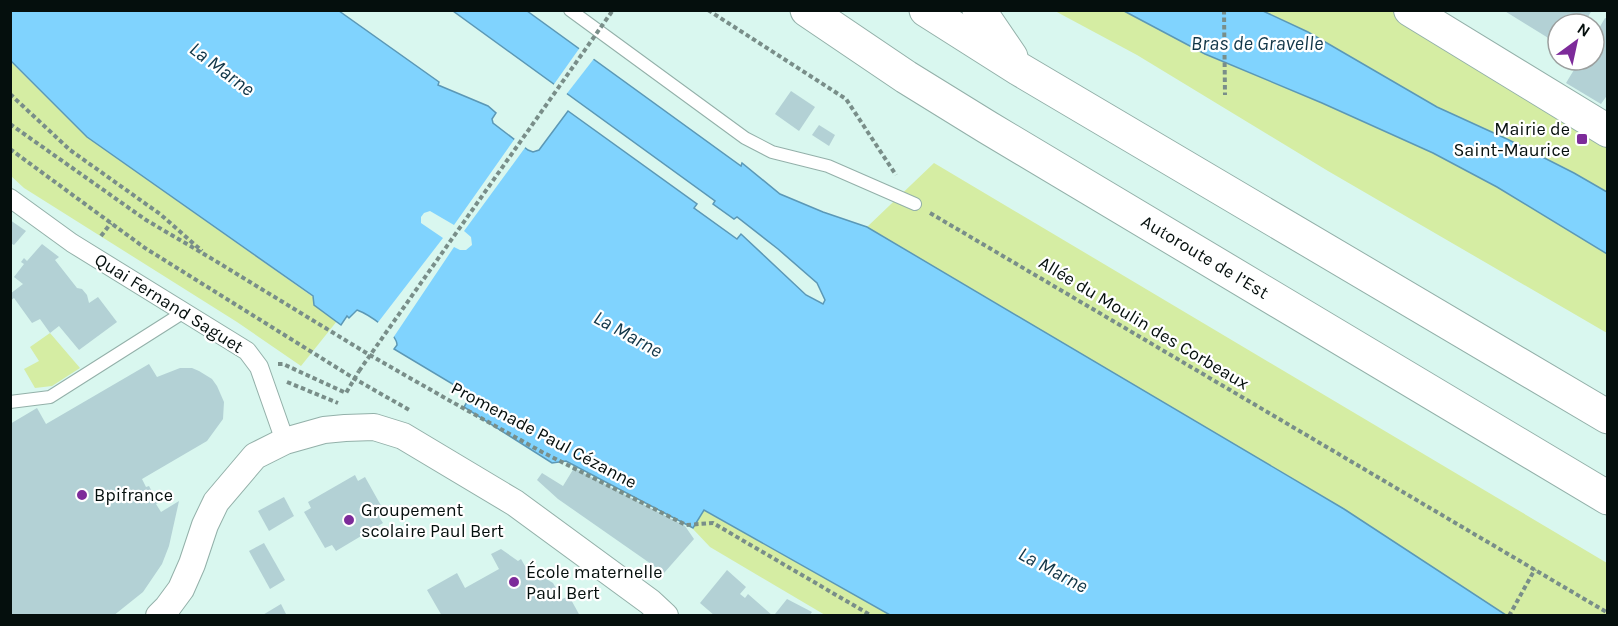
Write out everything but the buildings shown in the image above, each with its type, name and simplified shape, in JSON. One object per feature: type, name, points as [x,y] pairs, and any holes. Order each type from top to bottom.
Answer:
[{"type":"highway","name":"Autoroute de l’Est","points":[[807,10],[906,77],[987,127],[1608,498]]},
{"type":"highway","points":[[926,10],[1019,69],[1608,417]]},
{"type":"highway","points":[[979,10],[1019,69]]},
{"type":"street","points":[[1410,10],[1608,131]]},
{"type":"street","name":"Quai Fernand Saguet","points":[[10,198],[72,243],[247,351],[256,363],[285,441]]},
{"type":"street","points":[[159,615],[181,588],[205,525],[226,488],[255,456],[285,441],[324,430],[374,427],[404,436],[515,503],[665,615]]},
{"type":"lane","points":[[570,10],[745,138],[772,152],[828,166],[915,204]]},
{"type":"lane","points":[[10,402],[50,397],[184,312]]},
{"type":"path","points":[[256,363],[283,364],[346,393],[359,371],[613,10]]},
{"type":"path","name":"Allée du Moulin des Corbeaux","points":[[708,10],[846,99],[915,204],[1608,613]]},
{"type":"path","points":[[1224,11],[1225,95]]},
{"type":"path","name":"Promenade Paul Cézanne","points":[[10,94],[70,150],[160,214],[209,257]]},
{"type":"path","name":"Promenade Paul Cézanne","points":[[10,124],[146,220],[368,354],[535,448],[686,525],[713,523],[872,615]]},
{"type":"path","points":[[10,149],[146,248],[355,379]]},
{"type":"path","points":[[1509,615],[1535,570]]},
{"type":"green space","points":[[1055,11],[1124,11],[1205,54],[1433,153],[1497,187],[1607,254],[1607,333],[1328,171],[1137,55]]},
{"type":"green space","points":[[1263,11],[1405,11],[1607,139],[1607,192],[1507,139],[1437,107],[1308,32]]},
{"type":"green space","points":[[10,61],[87,137],[313,297],[314,305],[337,321],[301,366],[237,322],[24,188],[11,176]]},
{"type":"green space","points":[[934,163],[1607,563],[1607,615],[1506,615],[1344,509],[867,227]]},
{"type":"green space","points":[[50,333],[80,368],[52,386],[35,388],[24,369],[39,361],[30,347]]},
{"type":"green space","points":[[704,510],[890,615],[825,615],[710,547],[693,529]]},
{"type":"water","name":"La Marne","points":[[10,11],[339,11],[439,82],[438,85],[488,106],[496,113],[492,119],[493,123],[528,150],[533,152],[539,150],[568,111],[697,204],[694,208],[737,239],[741,234],[806,295],[823,304],[825,300],[817,283],[778,249],[737,217],[734,219],[713,204],[715,201],[453,11],[527,11],[741,166],[742,163],[780,194],[867,227],[1344,509],[1506,615],[890,615],[704,510],[693,528],[566,461],[552,463],[464,407],[471,395],[394,349],[397,345],[396,340],[368,315],[357,310],[349,318],[347,316],[341,325],[314,305],[313,296],[87,137],[11,61]]},
{"type":"water","name":"Bras de Gravelle","points":[[1124,11],[1263,11],[1308,32],[1437,107],[1507,139],[1607,192],[1607,254],[1497,187],[1433,153],[1205,54]]},
{"type":"pier","points":[[581,46],[596,56],[565,96],[552,87]]},
{"type":"pier","points":[[516,137],[527,145],[464,231],[471,237],[472,245],[466,250],[454,247],[393,338],[376,325],[443,238],[421,223],[421,217],[430,211],[454,225]]},
{"type":"place","name":"Mairie de Saint-Maurice","points":[[1582,139]]},
{"type":"place","name":"Bpifrance","points":[[82,495]]},
{"type":"place","name":"Groupement scolaire Paul Bert","points":[[349,520]]},
{"type":"place","name":"École maternelle Paul Bert","points":[[514,582]]}]
